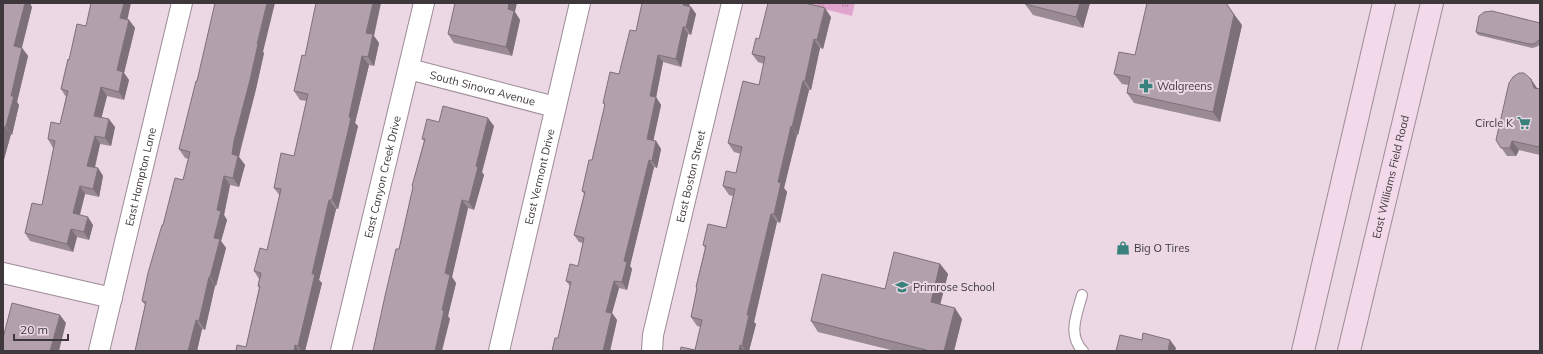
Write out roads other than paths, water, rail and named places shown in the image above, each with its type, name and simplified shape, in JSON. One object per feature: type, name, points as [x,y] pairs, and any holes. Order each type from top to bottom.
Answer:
[{"type":"main road","points":[[1304,351],[1384,3]]},
{"type":"main road","name":"East Williams Field Road","points":[[1349,351],[1432,3]]},
{"type":"street","name":"East Hampton Lane","points":[[99,351],[182,3]]},
{"type":"street","name":"East Canyon Creek Drive","points":[[341,351],[424,3]]},
{"type":"street","name":"East Vermont Drive","points":[[499,351],[580,3]]},
{"type":"street","name":"East Boston Street","points":[[652,351],[653,335],[732,3]]},
{"type":"street","name":"South Sinova Avenue","points":[[409,69],[555,108]]},
{"type":"street","points":[[3,273],[112,298]]},
{"type":"lane","points":[[1082,295],[1074,331],[1076,340],[1083,351]]},
{"type":"place","name":"Walgreens","points":[[1146,86]]},
{"type":"place","name":"Circle K","points":[[1524,123]]},
{"type":"place","name":"Big O Tires","points":[[1123,248]]},
{"type":"place","name":"Primrose School","points":[[902,287]]}]
